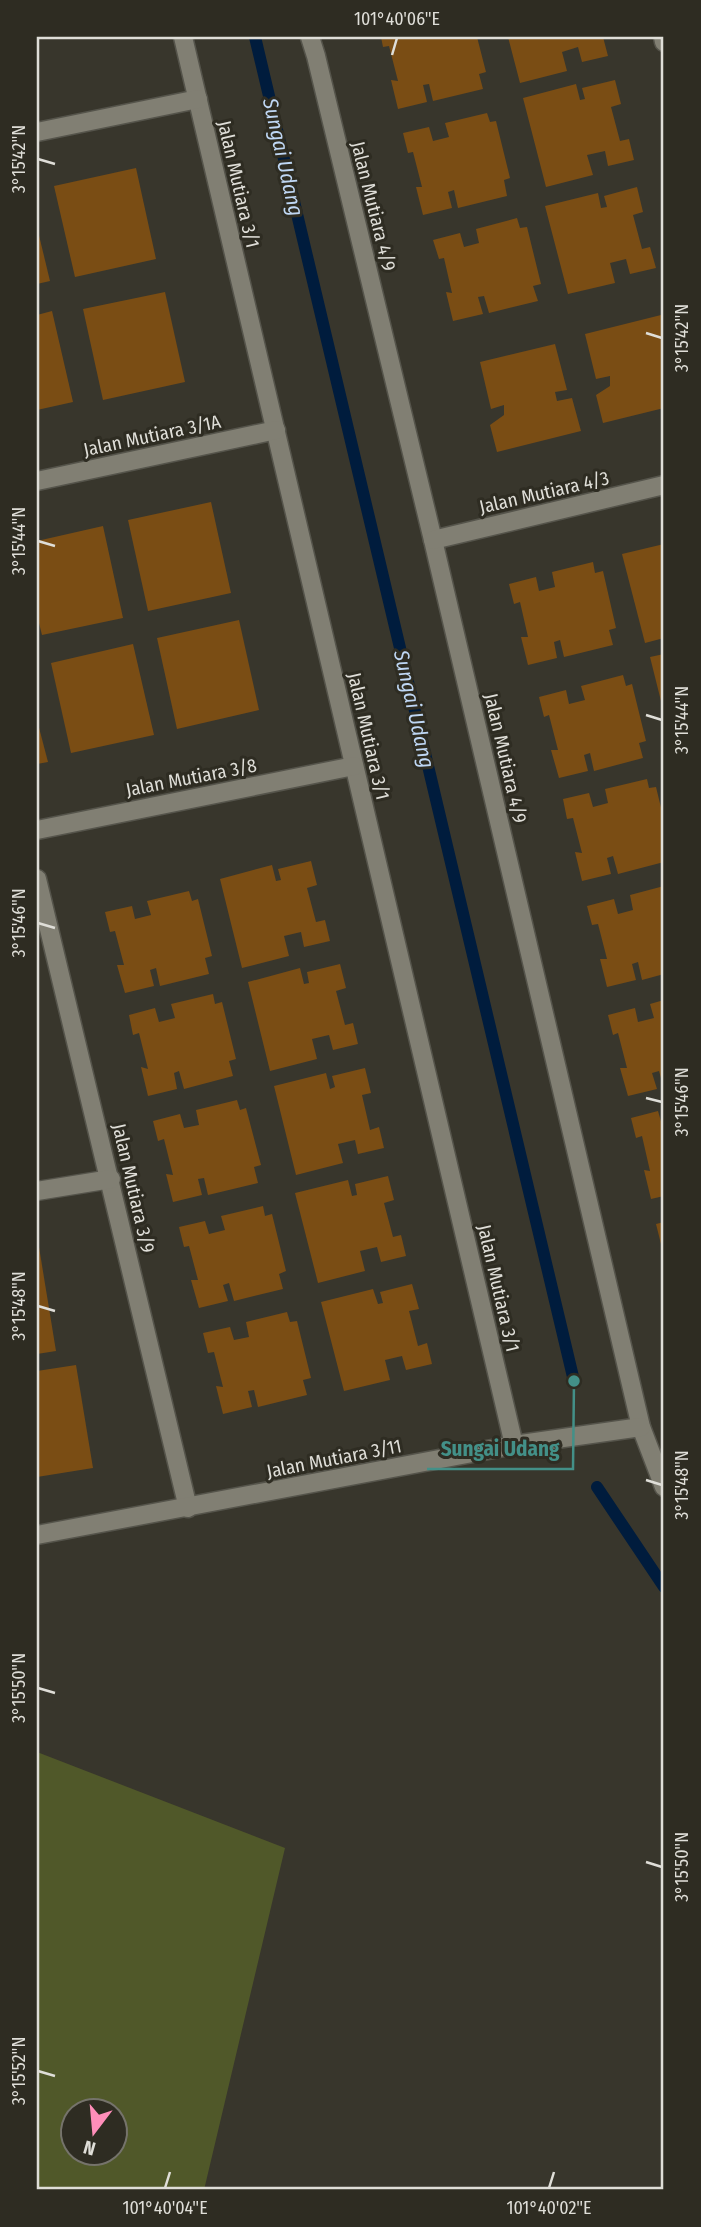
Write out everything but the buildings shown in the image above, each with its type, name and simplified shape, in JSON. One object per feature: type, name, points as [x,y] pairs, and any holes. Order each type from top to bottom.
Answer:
[{"type":"street","name":"Jalan Mutiara 3/1","points":[[183,37],[514,1445]]},
{"type":"street","name":"Jalan Mutiara 4/9","points":[[310,37],[320,69],[433,540],[641,1427],[664,1487]]},
{"type":"street","points":[[663,37],[664,43]]},
{"type":"street","points":[[37,132],[198,99]]},
{"type":"street","name":"Jalan Mutiara 3/1A","points":[[37,481],[276,430]]},
{"type":"street","name":"Jalan Mutiara 4/3","points":[[433,540],[664,485]]},
{"type":"street","name":"Jalan Mutiara 3/8","points":[[37,830],[354,766]]},
{"type":"street","name":"Jalan Mutiara 3/9","points":[[37,879],[188,1507]]},
{"type":"street","points":[[37,1191],[111,1179]]},
{"type":"street","name":"Jalan Mutiara 3/11","points":[[37,1535],[514,1445],[641,1427]]},
{"type":"green space","points":[[37,1752],[285,1848],[204,2190],[37,2190]]},
{"type":"waterway","name":"Sungai Udang","points":[[255,37],[574,1381]]},
{"type":"waterway","name":"Sungai Udang","points":[[597,1487],[664,1587]]},
{"type":"place","name":"Sungai Udang","points":[[574,1381]]}]
